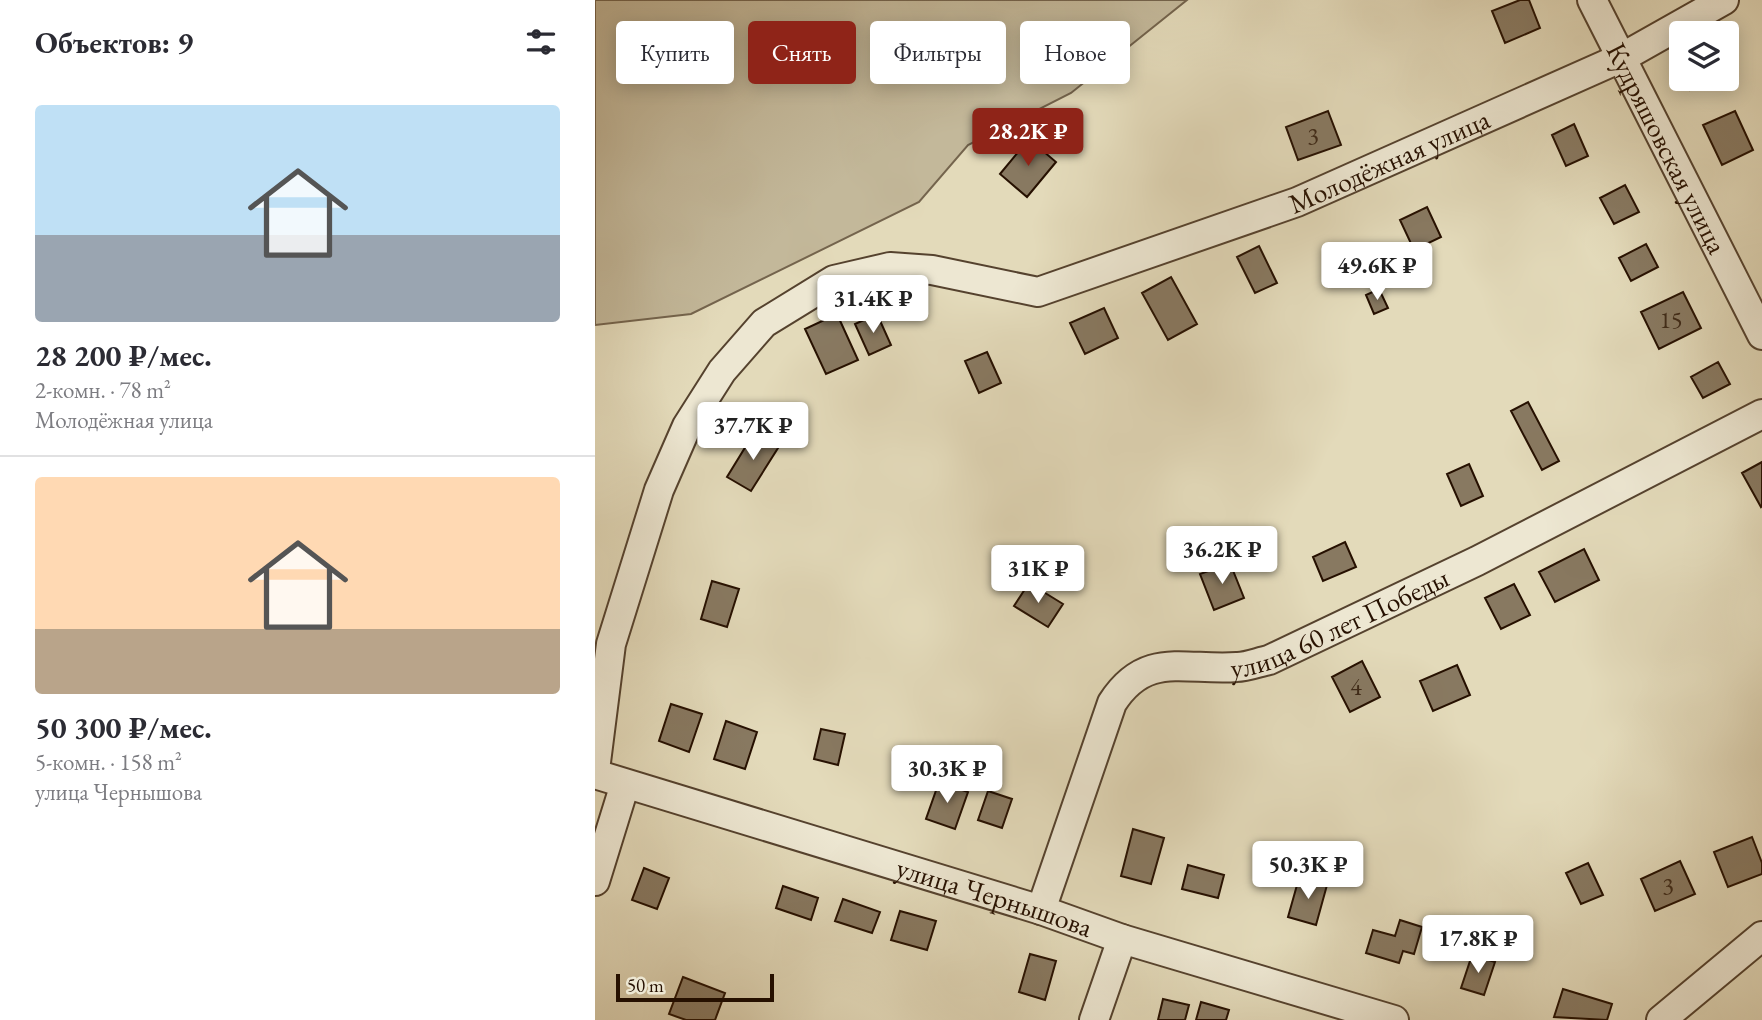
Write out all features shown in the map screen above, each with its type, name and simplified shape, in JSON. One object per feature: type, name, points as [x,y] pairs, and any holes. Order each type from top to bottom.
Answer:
[{"type":"street","name":"Кудряшовская улица","points":[[1592,0],[1762,335]]},
{"type":"street","name":"Молодёжная улица","points":[[595,772],[611,644],[659,490],[687,426],[722,371],[764,323],[834,281],[890,267],[932,270],[1038,292],[1297,202],[1623,57],[1724,0]]},
{"type":"street","name":"улица 60 лет Победы","points":[[1041,910],[1112,703],[1123,685],[1140,672],[1178,666],[1238,667],[1269,660],[1477,561],[1762,414]]},
{"type":"street","name":"улица Чернышова","points":[[595,772],[625,784],[1041,910],[1122,939],[1394,1020]]},
{"type":"street","points":[[595,881],[625,784]]},
{"type":"street","points":[[1661,1020],[1762,936]]},
{"type":"street","points":[[1094,1020],[1122,939]]},
{"type":"shaded area","points":[[595,0],[1187,0],[1130,46],[1130,21],[1020,21],[1020,84],[1082,84],[1071,93],[968,145],[919,202],[691,314],[595,325]]},
{"type":"building","points":[[1520,0],[1529,0],[1540,28],[1505,43],[1492,11]]},
{"type":"building","points":[[1328,111],[1341,145],[1298,160],[1286,127]]},
{"type":"building","points":[[1735,111],[1753,150],[1722,165],[1703,125]]},
{"type":"building","points":[[1574,124],[1588,156],[1566,166],[1552,135]]},
{"type":"building","points":[[1029,139],[1056,162],[1027,197],[1000,174]]},
{"type":"building","points":[[1625,185],[1639,212],[1614,224],[1600,198]]},
{"type":"building","points":[[1427,207],[1441,237],[1414,250],[1400,220]]},
{"type":"building","points":[[1646,244],[1658,267],[1631,281],[1619,258]]},
{"type":"building","points":[[1259,246],[1277,283],[1255,293],[1237,257]]},
{"type":"building","points":[[1171,277],[1197,324],[1168,340],[1142,293]]},
{"type":"building","points":[[1379,289],[1388,308],[1374,314],[1366,295]]},
{"type":"building","points":[[1683,292],[1701,328],[1659,349],[1641,312]]},
{"type":"building","points":[[1104,308],[1118,338],[1085,354],[1070,323]]},
{"type":"building","points":[[837,314],[858,360],[826,374],[805,329]]},
{"type":"building","points":[[877,314],[891,345],[869,355],[855,324]]},
{"type":"building","points":[[987,352],[1001,383],[979,393],[965,361]]},
{"type":"building","points":[[1718,362],[1730,384],[1703,398],[1691,377]]},
{"type":"building","points":[[1528,402],[1559,461],[1542,470],[1511,411]]},
{"type":"building","points":[[754,433],[778,448],[751,491],[727,477]]},
{"type":"building","points":[[1762,462],[1762,506],[1761,507],[1742,473]]},
{"type":"building","points":[[1469,464],[1483,496],[1461,506],[1447,474]]},
{"type":"building","points":[[1345,542],[1356,567],[1323,581],[1313,557]]},
{"type":"building","points":[[1584,549],[1599,580],[1555,602],[1539,572]]},
{"type":"building","points":[[1230,563],[1244,598],[1214,610],[1200,574]]},
{"type":"building","points":[[712,581],[739,589],[727,627],[701,619]]},
{"type":"building","points":[[1029,583],[1063,604],[1048,627],[1014,606]]},
{"type":"building","points":[[1514,584],[1530,615],[1501,629],[1485,598]]},
{"type":"building","points":[[1362,661],[1380,697],[1350,712],[1332,677]]},
{"type":"building","points":[[1457,665],[1470,695],[1433,711],[1420,681]]},
{"type":"building","points":[[671,704],[702,714],[689,752],[659,741]]},
{"type":"building","points":[[726,721],[757,732],[745,769],[714,759]]},
{"type":"building","points":[[821,729],[845,734],[838,765],[814,759]]},
{"type":"building","points":[[939,782],[968,792],[955,829],[926,819]]},
{"type":"building","points":[[988,791],[1012,799],[1002,828],[978,820]]},
{"type":"building","points":[[1133,829],[1164,838],[1151,884],[1121,876]]},
{"type":"building","points":[[1752,837],[1762,863],[1762,874],[1728,887],[1714,852]]},
{"type":"building","points":[[1680,861],[1695,894],[1655,911],[1641,879]]},
{"type":"building","points":[[1588,863],[1603,895],[1581,904],[1566,873]]},
{"type":"building","points":[[1188,865],[1224,875],[1218,898],[1182,889]]},
{"type":"building","points":[[644,868],[669,878],[657,909],[632,900]]},
{"type":"building","points":[[1299,878],[1327,885],[1316,925],[1288,917]]},
{"type":"building","points":[[783,886],[818,898],[811,920],[776,908]]},
{"type":"building","points":[[843,899],[880,912],[872,933],[835,921]]},
{"type":"building","points":[[900,911],[936,921],[927,950],[891,940]]},
{"type":"building","points":[[1400,920],[1422,927],[1414,954],[1403,951],[1399,963],[1366,953],[1373,930],[1395,936]]},
{"type":"building","points":[[1030,954],[1056,961],[1045,1000],[1019,992]]},
{"type":"building","points":[[1472,955],[1495,962],[1484,995],[1461,988]]},
{"type":"building","points":[[683,977],[725,993],[715,1020],[686,1020],[669,1014]]},
{"type":"building","points":[[1563,989],[1612,1004],[1607,1020],[1554,1017]]},
{"type":"building","points":[[1163,999],[1189,1005],[1185,1020],[1158,1020]]},
{"type":"building","points":[[1201,1002],[1229,1010],[1226,1020],[1196,1020]]}]
